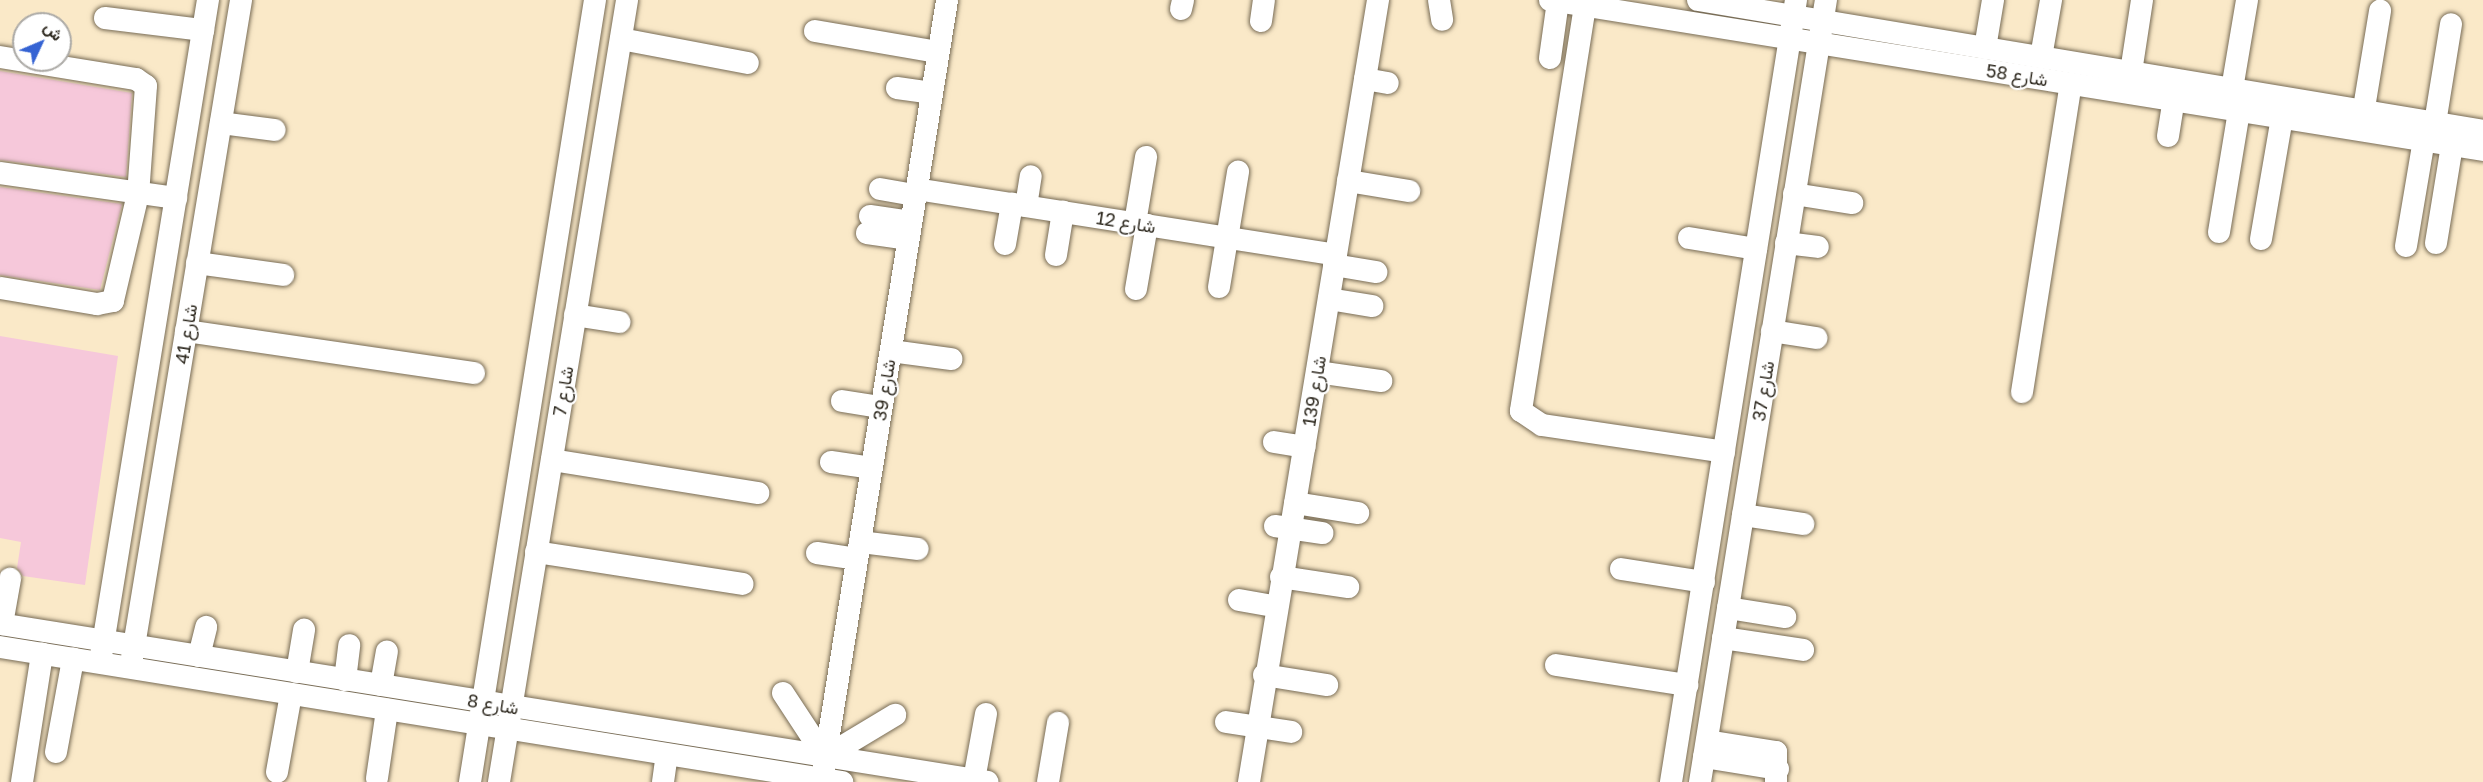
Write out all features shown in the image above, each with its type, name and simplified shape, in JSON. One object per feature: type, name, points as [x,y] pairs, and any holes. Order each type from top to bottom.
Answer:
[{"type":"street","name":"شارع 41","points":[[100,664],[208,0]]},
{"type":"street","name":"شارع 41","points":[[130,669],[241,0]]},
{"type":"street","name":"شارع 7","points":[[470,782],[595,0]]},
{"type":"street","name":"شارع 7","points":[[498,782],[627,0]]},
{"type":"street","name":"شارع 39","points":[[827,781],[825,757],[947,0]]},
{"type":"street","name":"شارع 139","points":[[1249,782],[1274,606],[1281,577],[1283,527],[1295,503],[1378,0]]},
{"type":"street","name":"شارع 58","points":[[1698,0],[1824,10],[1985,48],[2232,89],[2361,121],[2441,135],[2483,150]]},
{"type":"street","points":[[1985,48],[1993,0]]},
{"type":"street","points":[[2041,57],[2051,0]]},
{"type":"street","points":[[2131,72],[2142,0]]},
{"type":"street","points":[[2232,89],[2247,0]]},
{"type":"street","points":[[1550,58],[1554,1]]},
{"type":"street","name":"شارع 58","points":[[1554,1],[2239,111],[2282,117],[2361,121]]},
{"type":"street","points":[[1586,6],[1521,411],[1542,425],[1724,452]]},
{"type":"street","name":"شارع 37","points":[[1671,782],[1794,8]]},
{"type":"street","name":"شارع 37","points":[[1700,782],[1824,10]]},
{"type":"street","points":[[2361,121],[2380,11]]},
{"type":"street","points":[[105,18],[203,30]]},
{"type":"street","points":[[2436,243],[2441,135],[2451,24]]},
{"type":"street","points":[[815,30],[938,52]]},
{"type":"street","points":[[621,39],[748,63]]},
{"type":"street","points":[[0,57],[144,83],[138,194],[113,301],[97,304],[0,288]]},
{"type":"street","points":[[1365,79],[1388,83]]},
{"type":"street","points":[[2022,392],[2071,84]]},
{"type":"street","points":[[897,88],[932,93]]},
{"type":"street","points":[[2168,136],[2174,100]]},
{"type":"street","points":[[2219,232],[2239,111]]},
{"type":"street","points":[[2261,239],[2282,117]]},
{"type":"street","points":[[220,123],[275,130]]},
{"type":"street","name":"شارع 58","points":[[2441,135],[2483,131]]},
{"type":"street","points":[[2406,246],[2441,135]]},
{"type":"street","points":[[1136,289],[1146,157]]},
{"type":"street","points":[[1219,287],[1221,237],[1232,171]]},
{"type":"street","points":[[0,173],[176,198]]},
{"type":"street","points":[[1005,244],[1031,176]]},
{"type":"street","points":[[1348,181],[1409,191]]},
{"type":"street","name":"شارع 12","points":[[880,189],[1019,205],[1221,237],[1335,260],[1376,272]]},
{"type":"street","points":[[1794,194],[1852,203]]},
{"type":"street","points":[[1056,255],[1063,212]]},
{"type":"street","points":[[868,224],[910,231]]},
{"type":"street","points":[[1689,238],[1756,249]]},
{"type":"street","points":[[1786,243],[1818,248]]},
{"type":"street","points":[[197,263],[283,275]]},
{"type":"street","points":[[1329,300],[1372,306]]},
{"type":"street","points":[[575,315],[619,322]]},
{"type":"street","points":[[186,331],[474,373]]},
{"type":"street","points":[[1772,331],[1816,338]]},
{"type":"street","points":[[891,351],[951,359]]},
{"type":"street","points":[[1317,372],[1381,381]]},
{"type":"street","points":[[842,400],[881,407]]},
{"type":"street","points":[[1274,442],[1305,447]]},
{"type":"street","points":[[552,460],[758,493]]},
{"type":"street","points":[[831,462],[872,468]]},
{"type":"street","points":[[1295,503],[1358,513]]},
{"type":"street","points":[[1743,515],[1803,524]]},
{"type":"street","points":[[1283,527],[1322,533]]},
{"type":"street","points":[[817,553],[918,549]]},
{"type":"street","points":[[536,552],[743,584]]},
{"type":"street","points":[[1621,569],[1704,582]]},
{"type":"street","points":[[1281,577],[1348,587]]},
{"type":"street","points":[[1,624],[10,579]]},
{"type":"street","points":[[1239,600],[1274,606]]},
{"type":"street","points":[[1728,608],[1785,616]]},
{"type":"street","name":"شارع 8","points":[[1,624],[980,781]]},
{"type":"street","points":[[199,656],[206,627]]},
{"type":"street","points":[[297,672],[304,630]]},
{"type":"street","points":[[1723,638],[1803,650]]},
{"type":"street","points":[[345,680],[349,645]]},
{"type":"street","name":"شارع 8","points":[[0,647],[827,781]]},
{"type":"street","points":[[381,686],[387,652]]},
{"type":"street","points":[[22,782],[42,654]]},
{"type":"street","points":[[56,752],[73,659]]},
{"type":"street","points":[[1556,665],[1687,685]]},
{"type":"street","points":[[1264,675],[1327,684]]},
{"type":"street","points":[[783,693],[825,757],[895,715]]},
{"type":"street","points":[[277,772],[291,694]]},
{"type":"street","points":[[377,778],[387,710]]},
{"type":"street","points":[[980,781],[986,714]]},
{"type":"street","points":[[1226,722],[1292,732]]},
{"type":"street","points":[[1048,782],[1058,723]]},
{"type":"street","points":[[1706,749],[1778,768]]},
{"type":"street","points":[[663,782],[674,756]]},
{"type":"street","points":[[674,756],[677,782]]},
{"type":"shaded area","points":[[0,0],[2483,0],[2483,782],[0,782]]},
{"type":"building","points":[[0,71],[132,93],[126,177],[0,160]]},
{"type":"building","points":[[0,187],[122,204],[100,290],[0,275]]},
{"type":"building","points":[[0,336],[118,356],[85,585],[23,576],[17,568],[21,542],[0,538]]}]
